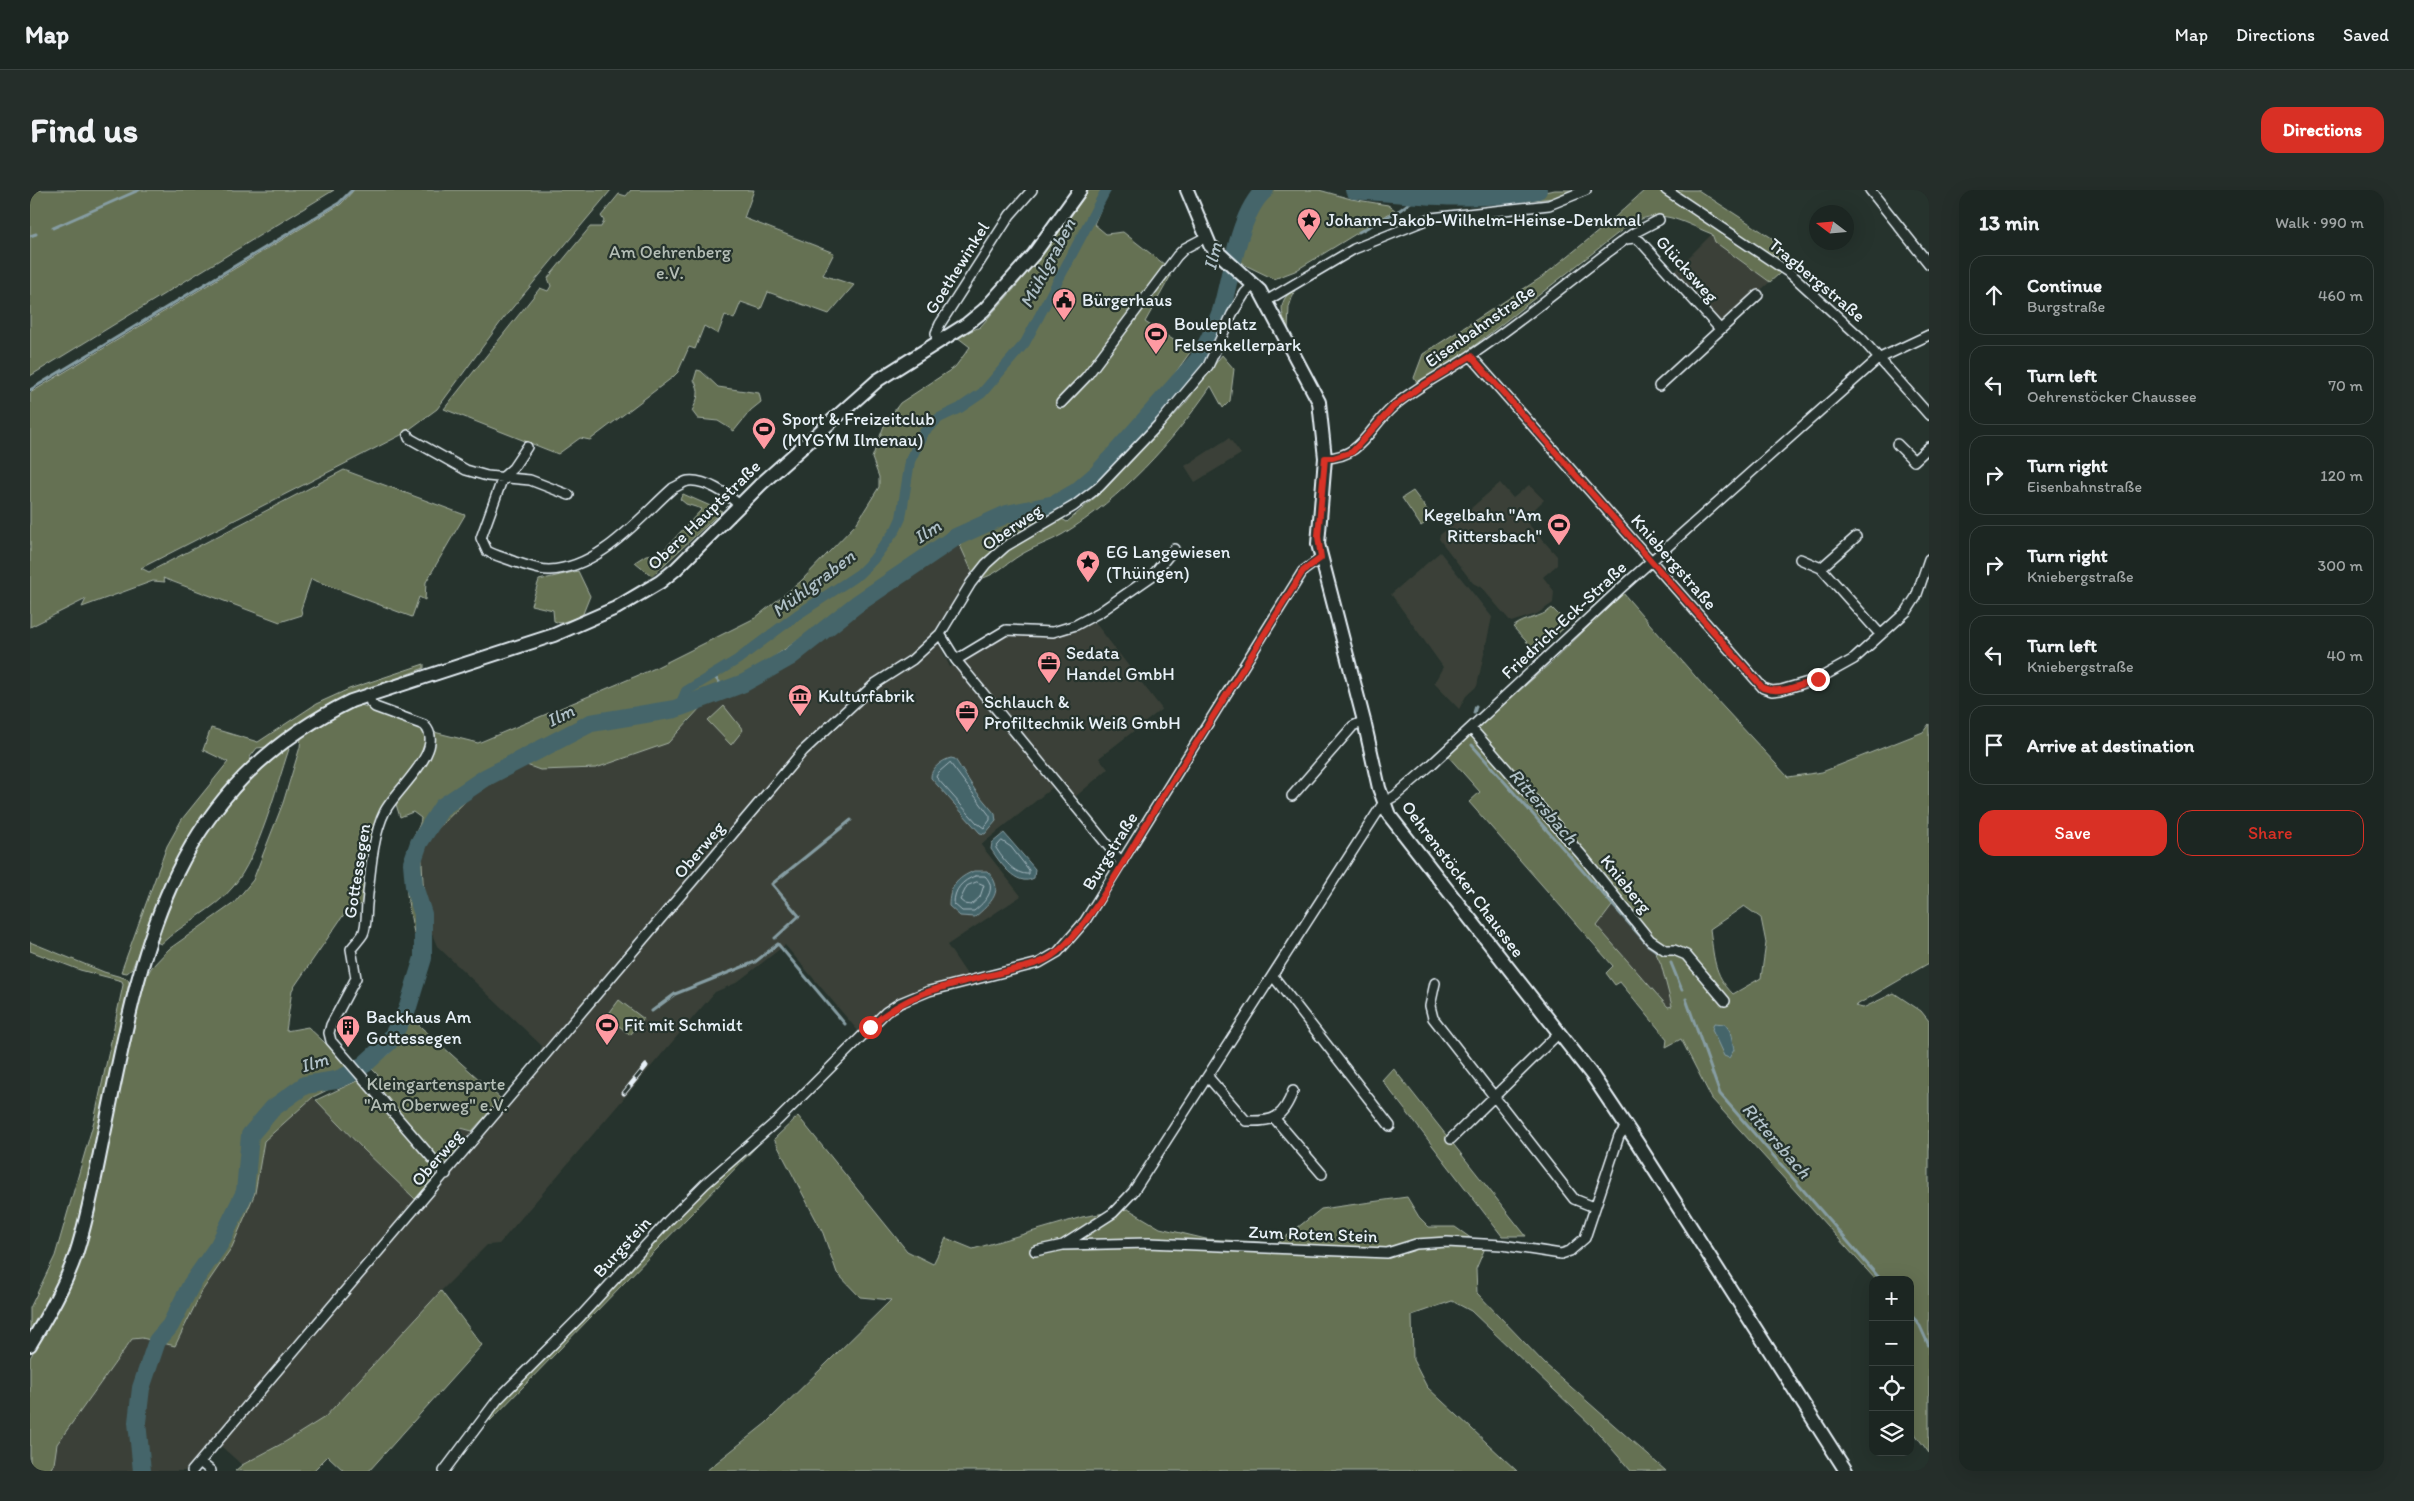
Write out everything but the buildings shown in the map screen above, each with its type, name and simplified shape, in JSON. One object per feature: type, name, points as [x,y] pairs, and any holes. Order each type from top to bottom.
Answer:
[{"type":"main road","name":"Obere Hauptstraße","points":[[30,1345],[66,1280],[76,1255],[86,1220],[137,978],[154,924],[174,876],[203,826],[244,777],[284,741],[326,714],[351,701],[554,635],[616,608],[660,582],[676,569],[739,506],[878,380],[976,317],[1006,287],[1055,226],[1080,190]]},
{"type":"main road","name":"Oehrenstöcker Chaussee","points":[[1187,190],[1206,237],[1219,254],[1254,284],[1266,301],[1319,402],[1325,458],[1318,536],[1321,558],[1384,802],[1389,815],[1592,1075],[1627,1126],[1846,1471]]},
{"type":"street","name":"Goethewinkel","points":[[937,343],[936,333],[940,324],[1010,215],[1032,190]]},
{"type":"street","points":[[1266,301],[1354,249],[1431,218],[1549,205],[1586,190]]},
{"type":"street","name":"Tragbergstraße","points":[[1666,190],[1791,274],[1861,338],[1929,415]]},
{"type":"street","points":[[1870,190],[1929,264]]},
{"type":"street","name":"Eisenbahnstraße","points":[[1325,458],[1333,458],[1352,452],[1393,407],[1417,389],[1471,356],[1626,239],[1653,221],[1659,220]]},
{"type":"street","points":[[1061,403],[1091,371],[1176,256],[1185,248],[1206,237]]},
{"type":"street","name":"Glücksweg","points":[[1626,239],[1635,238],[1640,241],[1720,329]]},
{"type":"street","name":"Oberweg","points":[[192,1471],[803,751],[876,683],[912,660],[940,634],[971,582],[986,564],[1006,546],[1074,506],[1099,487],[1166,416],[1208,366],[1232,314],[1245,292],[1254,284]]},
{"type":"street","name":"Glücksweg","points":[[1659,386],[1758,295]]},
{"type":"street","name":"Friedrich-Eck-Straße","points":[[1384,802],[1395,796],[1471,728],[1652,561],[1878,359],[1929,335]]},
{"type":"street","name":"Kniebergstraße","points":[[1471,356],[1763,688],[1772,691],[1818,679],[1836,671],[1854,659],[1907,611],[1916,597],[1929,559]]},
{"type":"street","points":[[408,435],[409,438],[435,451],[454,465],[486,476],[535,481],[569,495]]},
{"type":"street","points":[[1897,444],[1914,461],[1929,447]]},
{"type":"street","points":[[527,446],[514,468],[503,477],[481,538],[483,546],[492,554],[539,569],[550,570],[565,567],[599,552],[616,540],[673,488],[684,482],[697,482],[717,490],[739,506]]},
{"type":"street","points":[[1821,568],[1856,537]]},
{"type":"street","points":[[956,660],[1006,630],[1053,632],[1076,625],[1100,612],[1152,576],[1174,549]]},
{"type":"street","name":"Burgstraße","points":[[838,1058],[886,1012],[900,1003],[929,990],[1039,963],[1058,952],[1085,921],[1303,571],[1321,558]]},
{"type":"street","points":[[1800,559],[1821,568],[1880,634]]},
{"type":"street","points":[[940,634],[956,660],[1122,863]]},
{"type":"street","name":"Gottessegen","points":[[368,694],[371,704],[375,707],[424,725],[430,730],[432,740],[420,764],[391,800],[378,828],[363,933],[351,949],[356,978],[331,1025],[329,1033],[331,1041],[347,1061],[446,1174]]},
{"type":"street","points":[[1292,796],[1353,726],[1364,721]]},
{"type":"street","name":"Knieberg","points":[[1471,728],[1585,858],[1650,940],[1665,950],[1674,950],[1686,955],[1724,1001]]},
{"type":"street","name":"Zum Roten Stein","points":[[1063,1245],[1113,1213],[1124,1203],[1208,1077],[1384,802]]},
{"type":"street","points":[[1273,976],[1390,1126]]},
{"type":"street","points":[[1435,983],[1430,1006],[1433,1018],[1574,1199],[1594,1207]]},
{"type":"street","points":[[1451,1139],[1559,1033]]},
{"type":"street","name":"Burgstein","points":[[444,1471],[498,1399],[580,1317],[668,1221],[705,1184],[778,1120],[838,1058]]},
{"type":"street","points":[[1208,1077],[1246,1121],[1276,1119],[1282,1114],[1293,1091]]},
{"type":"street","points":[[1276,1119],[1322,1174]]},
{"type":"street","name":"Zum Roten Stein","points":[[1035,1251],[1063,1245],[1149,1243],[1387,1253],[1416,1244],[1447,1242],[1502,1245],[1561,1254],[1570,1251],[1585,1238],[1619,1136],[1627,1126]]},
{"type":"street","points":[[200,1462],[211,1471]]},
{"type":"shaded area","points":[[1712,234],[1715,242],[1770,282],[1721,324],[1674,272]]},
{"type":"shaded area","points":[[1229,438],[1241,454],[1195,482],[1185,466]]},
{"type":"shaded area","points":[[1500,483],[1513,498],[1529,485],[1544,500],[1524,519],[1557,556],[1557,565],[1543,577],[1554,591],[1553,603],[1537,614],[1511,622],[1482,588],[1473,583],[1439,539],[1440,535]]},
{"type":"shaded area","points":[[958,541],[976,580],[934,633],[950,667],[967,659],[1009,633],[1055,635],[1093,620],[1162,709],[1099,758],[1108,769],[1067,804],[1053,787],[981,845],[1021,896],[947,945],[968,976],[932,986],[899,999],[859,1032],[785,945],[736,983],[715,992],[499,1244],[487,1245],[441,1291],[325,1417],[285,1442],[242,1465],[213,1439],[185,1471],[50,1471],[54,1464],[57,1444],[132,1339],[142,1338],[202,1291],[232,1247],[255,1193],[264,1141],[313,1097],[362,1148],[416,1199],[446,1165],[455,1135],[461,1127],[472,1131],[538,1055],[542,1046],[437,946],[425,917],[421,845],[486,781],[521,763],[540,770],[688,723],[701,707],[868,592]]},
{"type":"shaded area","points":[[1440,552],[1492,617],[1477,686],[1466,696],[1459,709],[1434,683],[1443,667],[1391,594]]},
{"type":"shaded area","points":[[1615,901],[1652,945],[1661,964],[1672,1006],[1668,1007],[1597,926]]},
{"type":"green space","points":[[30,190],[334,190],[30,376]]},
{"type":"green space","points":[[354,190],[611,190],[503,319],[437,409],[403,434],[141,568],[149,572],[344,470],[465,515],[426,582],[425,600],[419,597],[412,617],[311,579],[301,609],[302,615],[280,622],[163,578],[165,582],[153,581],[82,607],[86,599],[30,627],[30,393],[341,204]]},
{"type":"green space","name":"Am Oehrenberg e.V.","points":[[631,190],[754,190],[744,218],[834,253],[823,275],[854,285],[829,314],[768,292],[761,309],[741,302],[734,319],[725,315],[718,334],[704,326],[695,349],[689,347],[678,372],[673,377],[590,440],[580,438],[558,454],[444,409],[540,288],[548,291],[551,286],[548,278],[590,227],[601,227],[604,221],[601,216],[619,194],[626,196]]},
{"type":"green space","points":[[1089,190],[1109,190],[1094,224],[1106,234],[1123,232],[1169,268],[1170,277],[1145,322],[1191,351],[1166,386],[1094,469],[1050,512],[1067,522],[1106,488],[1185,404],[1222,355],[1234,369],[1230,401],[1223,408],[1211,386],[1180,428],[1144,468],[1106,504],[1063,534],[1027,551],[989,576],[976,580],[958,541],[868,592],[701,707],[668,743],[596,768],[540,770],[521,763],[486,781],[421,845],[425,917],[415,938],[407,890],[406,868],[411,842],[421,818],[413,812],[400,817],[394,798],[433,743],[434,732],[478,743],[653,669],[755,618],[800,582],[856,524],[879,487],[879,477],[872,458],[885,423],[900,403],[955,367],[970,347],[957,337],[980,327],[1014,289],[1066,223]]},
{"type":"green space","points":[[1274,190],[1319,190],[1351,199],[1388,205],[1395,210],[1295,271],[1274,279],[1247,266],[1237,258],[1242,239],[1254,211],[1266,196]]},
{"type":"green space","points":[[1555,190],[1574,190],[1555,198],[1520,201],[1521,196]]},
{"type":"green space","points":[[1645,190],[1698,190],[1772,238],[1787,267],[1770,282],[1715,242],[1712,234],[1669,217],[1659,216],[1638,220],[1626,227],[1466,352],[1417,383],[1414,378],[1423,354],[1542,277],[1605,226]]},
{"type":"green space","points":[[1295,289],[1289,307],[1288,330],[1282,307],[1285,298]]},
{"type":"green space","points":[[697,370],[701,371],[718,387],[759,393],[761,402],[751,410],[734,431],[718,421],[698,419],[692,411],[698,395],[694,380]]},
{"type":"green space","points":[[1413,491],[1431,515],[1431,519],[1421,526],[1402,498]]},
{"type":"green space","points":[[683,494],[722,511],[652,576],[635,562],[646,555],[660,554],[702,509],[686,504],[680,499]]},
{"type":"green space","points":[[578,571],[590,596],[582,616],[560,623],[554,621],[553,610],[531,605],[539,580]]},
{"type":"green space","points":[[1623,593],[1701,683],[1788,777],[1822,772],[1923,732],[1929,724],[1929,963],[1855,1006],[1863,1008],[1894,993],[1921,1011],[1929,1021],[1929,1453],[1914,1432],[1914,1276],[1872,1276],[1712,1099],[1681,1039],[1666,1047],[1667,1039],[1620,982],[1615,985],[1606,973],[1613,966],[1469,802],[1480,792],[1447,755],[1552,662]],"holes":[[[1615,902],[1652,945],[1661,964],[1672,1006],[1668,1007],[1597,926]],[[1744,906],[1761,918],[1766,943],[1761,978],[1733,994],[1726,987],[1718,972],[1710,929]]]},
{"type":"green space","points":[[1552,608],[1568,624],[1537,653],[1513,627]]},
{"type":"green space","points":[[424,664],[424,668],[331,703],[266,747],[257,748],[250,757],[251,763],[215,802],[184,845],[162,887],[132,969],[127,973],[121,972],[167,846],[182,819],[228,762],[203,750],[211,728],[258,742],[316,704],[349,689]]},
{"type":"green space","points":[[361,705],[418,725],[426,732],[427,742],[416,765],[382,809],[364,903],[347,910],[292,990],[286,1031],[308,1027],[338,1055],[350,1069],[347,1070],[354,1077],[313,1097],[264,1141],[255,1193],[232,1247],[202,1291],[175,1346],[142,1338],[132,1339],[57,1444],[54,1464],[49,1471],[30,1471],[30,1358],[75,1273],[85,1246],[143,983],[151,968],[169,949],[234,903],[253,880],[283,803],[300,747],[301,737],[343,711]]},
{"type":"green space","points":[[724,706],[743,730],[731,745],[708,721]]},
{"type":"green space","points":[[286,747],[289,749],[266,821],[243,873],[233,887],[208,910],[179,929],[161,944],[154,941],[174,888],[200,842],[239,793]]},
{"type":"green space","points":[[30,942],[104,972],[128,979],[129,983],[75,1236],[58,1281],[30,1332],[30,1308],[55,1256],[94,1121],[123,985],[122,981],[80,970],[30,951]]},
{"type":"green space","points":[[619,1000],[644,1019],[630,1035],[607,1016]]},
{"type":"green space","name":"Kleingartensparte \"Am Oberweg\" e.V.","points":[[412,1019],[501,1099],[472,1131],[461,1128],[455,1135],[462,1144],[446,1165],[438,1162],[373,1083],[378,1075],[371,1068],[390,1053]]},
{"type":"green space","points":[[1393,1068],[1526,1236],[1502,1236],[1382,1080]]},
{"type":"green space","points":[[359,1080],[434,1166],[435,1177],[415,1199],[316,1100]]},
{"type":"green space","points":[[798,1116],[907,1251],[933,1264],[946,1238],[973,1249],[1082,1217],[1128,1209],[1160,1228],[1206,1239],[1278,1243],[1321,1209],[1407,1197],[1419,1217],[1429,1227],[1455,1227],[1485,1248],[1476,1269],[1477,1293],[1545,1364],[1666,1471],[1631,1471],[1593,1427],[1471,1311],[1452,1301],[1412,1315],[1413,1360],[1427,1387],[1517,1471],[706,1471],[766,1423],[891,1300],[860,1297],[837,1273],[823,1233],[774,1139]]},
{"type":"green space","points":[[757,1146],[490,1421],[491,1413],[681,1213],[737,1160]]},
{"type":"green space","points":[[441,1291],[482,1345],[369,1471],[344,1471],[328,1456],[313,1471],[235,1471],[242,1465],[285,1442],[325,1417]]},
{"type":"water","points":[[951,758],[955,759],[975,790],[995,814],[996,821],[985,834],[980,833],[931,778],[932,771],[937,765]]},
{"type":"water","points":[[1004,833],[1035,869],[1034,878],[1021,879],[1009,872],[991,849],[992,843]]},
{"type":"water","points":[[974,871],[987,871],[993,878],[996,890],[991,901],[975,917],[960,916],[949,906],[952,888],[959,880]]},
{"type":"water","points":[[1714,1023],[1725,1024],[1730,1031],[1734,1050],[1729,1058],[1724,1056],[1712,1030]]},
{"type":"waterway","points":[[53,228],[139,190]]},
{"type":"waterway","points":[[30,390],[339,203],[352,190]]},
{"type":"waterway","name":"Mühlgraben","points":[[680,705],[686,691],[737,660],[797,615],[859,574],[873,560],[896,529],[901,518],[910,461],[924,432],[939,418],[960,408],[982,393],[1025,343],[1106,190]]},
{"type":"waterway","name":"Ilm","points":[[142,1471],[137,1422],[141,1388],[157,1341],[170,1326],[191,1285],[219,1245],[245,1192],[250,1135],[273,1108],[305,1085],[336,1080],[365,1064],[389,1042],[407,1010],[423,958],[423,914],[414,886],[412,863],[419,843],[442,807],[485,778],[591,723],[675,709],[744,683],[790,657],[857,604],[956,537],[1007,514],[1055,504],[1076,492],[1098,473],[1198,360],[1211,336],[1221,311],[1237,247],[1248,214],[1256,200],[1265,190]]},
{"type":"waterway","name":"Ilm","points":[[1354,190],[1469,197],[1515,194],[1538,190]]},
{"type":"waterway","name":"Rittersbach","points":[[1359,232],[1400,210],[1420,195]]},
{"type":"waterway","points":[[30,236],[36,234]]},
{"type":"waterway","points":[[713,675],[725,689]]},
{"type":"waterway","name":"Rittersbach","points":[[1474,713],[1476,706]]},
{"type":"waterway","name":"Rittersbach","points":[[1472,745],[1648,945],[1658,952]]},
{"type":"waterway","points":[[775,938],[799,916],[772,884],[851,820]]},
{"type":"waterway","points":[[778,944],[845,1024]]},
{"type":"waterway","points":[[652,1011],[675,994],[755,962],[778,944]]},
{"type":"waterway","name":"Rittersbach","points":[[1671,963],[1682,990]]},
{"type":"waterway","name":"Rittersbach","points":[[1686,999],[1720,1094],[1878,1276]]},
{"type":"waterway","name":"Rittersbach","points":[[1914,1318],[1919,1324],[1929,1346]]},
{"type":"railway","points":[[624,1093],[646,1066]]},
{"type":"place","name":"Johann-Jakob-Wilhelm-Heinse-Denkmal","points":[[1309,241]]},
{"type":"place","name":"Bürgerhaus","points":[[1064,321]]},
{"type":"place","name":"Bouleplatz Felsenkellerpark","points":[[1156,355]]},
{"type":"place","name":"Sport & Freizeitclub (MYGYM Ilmenau)","points":[[764,450]]},
{"type":"place","name":"Kegelbahn \"Am Rittersbach\"","points":[[1559,546]]},
{"type":"place","name":"EG Langewiesen (Thüingen)","points":[[1088,583]]},
{"type":"place","name":"Sedata Handel GmbH","points":[[1049,684]]},
{"type":"place","name":"Kulturfabrik","points":[[800,717]]},
{"type":"place","name":"Schlauch & Profiltechnik Weiß GmbH","points":[[967,733]]},
{"type":"place","name":"Fit mit Schmidt","points":[[607,1046]]},
{"type":"place","name":"Backhaus Am Gottessegen","points":[[348,1048]]},
{"type":"route","points":[[870,1027],[886,1012],[900,1003],[929,990],[1039,963],[1058,952],[1085,921],[1303,571],[1311,563],[1321,558],[1318,536],[1325,458],[1347,455],[1352,452],[1393,407],[1417,389],[1471,356],[1763,688],[1772,691],[1781,690],[1818,679]]}]
